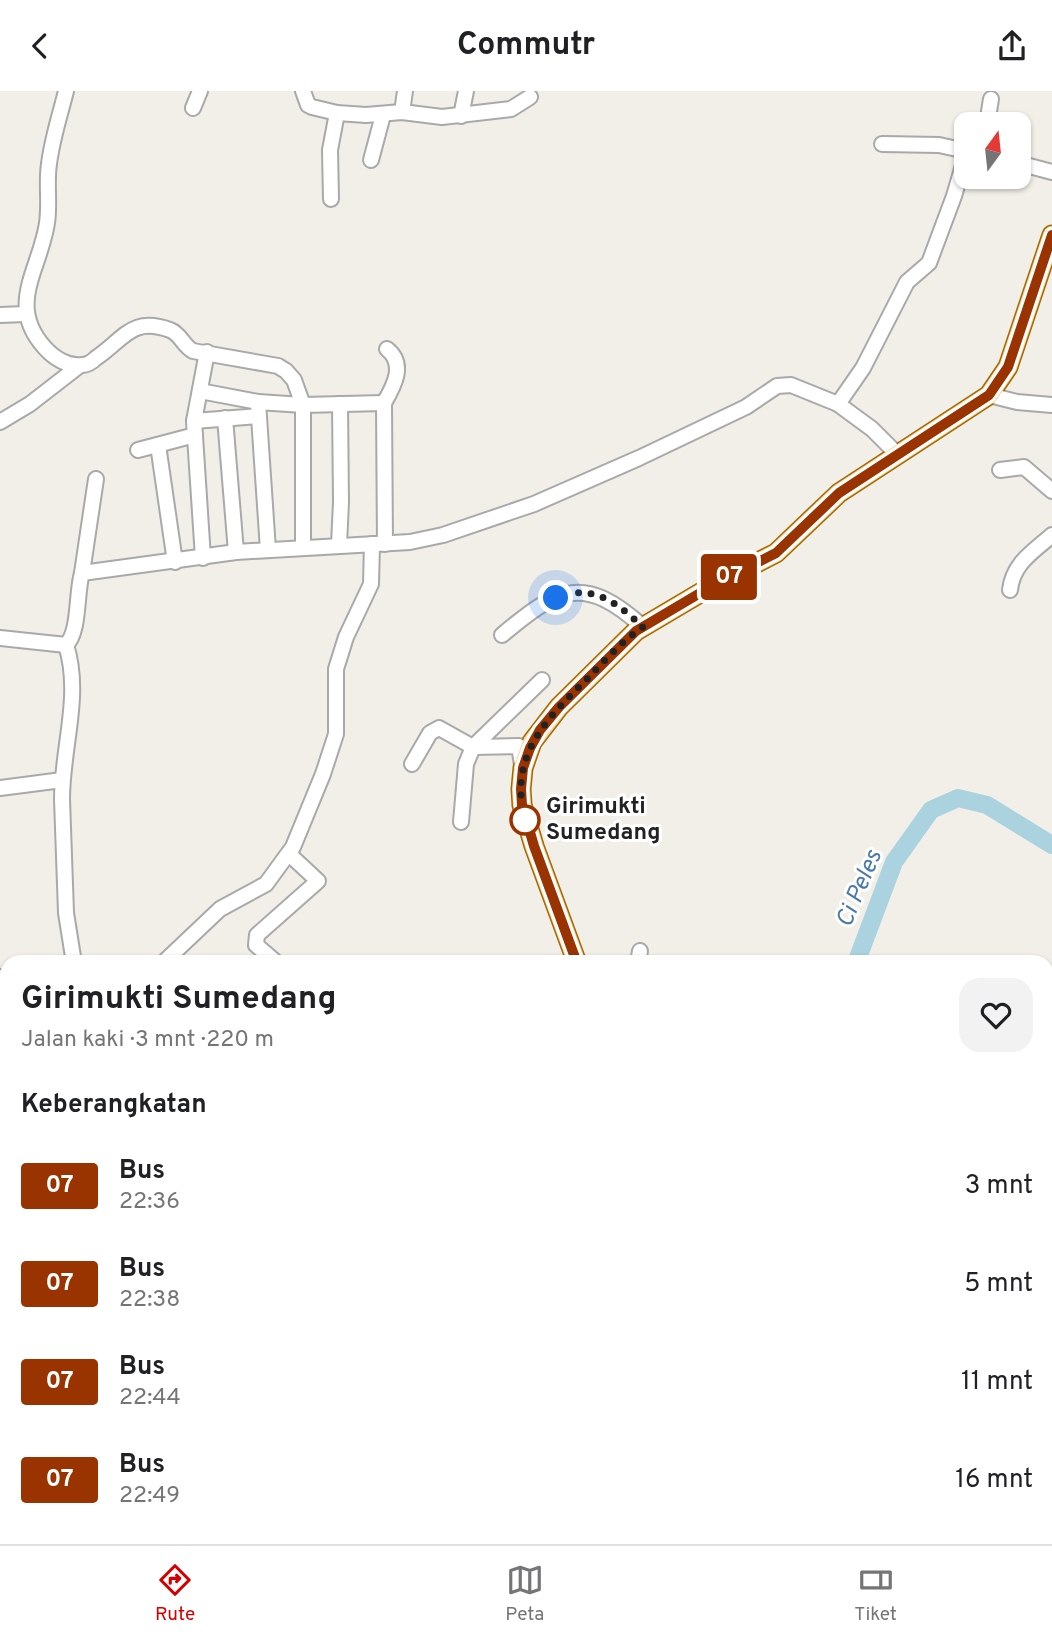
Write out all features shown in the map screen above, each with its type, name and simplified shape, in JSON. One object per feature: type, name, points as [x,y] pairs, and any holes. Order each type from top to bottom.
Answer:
[{"type":"main road","points":[[574,955],[525,820],[521,794],[523,768],[532,742],[549,718],[624,642],[643,627],[717,583],[776,553],[834,497],[989,395],[1008,367],[1052,236]]},
{"type":"street","points":[[66,91],[48,164],[49,212],[45,234],[32,274],[25,314],[35,336],[49,353],[57,359],[79,366]]},
{"type":"street","points":[[193,109],[200,91]]},
{"type":"street","points":[[303,91],[308,105],[337,113],[383,115],[402,112],[442,117],[511,109],[530,97]]},
{"type":"street","points":[[402,112],[405,91]]},
{"type":"street","points":[[461,116],[466,91]]},
{"type":"street","points":[[989,112],[991,99]]},
{"type":"street","points":[[331,199],[330,150],[337,113]]},
{"type":"street","points":[[371,160],[383,115]]},
{"type":"street","points":[[882,144],[939,145],[954,149]]},
{"type":"street","points":[[1031,166],[1052,172]]},
{"type":"street","points":[[838,404],[874,350],[907,282],[929,263],[956,189]]},
{"type":"street","points":[[0,315],[25,314]]},
{"type":"street","points":[[0,422],[30,404],[79,366],[88,364],[133,328],[145,325],[174,331],[188,349],[278,366],[294,380],[303,405],[303,547]]},
{"type":"street","points":[[171,955],[220,909],[266,884],[289,854],[323,774],[336,734],[337,669],[346,637],[371,584],[379,544],[384,403],[397,378],[395,356],[387,349]]},
{"type":"street","points":[[204,558],[195,428],[207,352]]},
{"type":"street","points":[[82,573],[236,552],[410,542],[443,535],[534,504],[639,458],[746,407],[780,384],[790,385],[838,404],[872,429],[897,454]]},
{"type":"street","points":[[200,391],[258,409]]},
{"type":"street","points":[[989,395],[1017,402],[1052,405]]},
{"type":"street","points":[[138,450],[158,445],[195,428],[258,409],[384,403]]},
{"type":"street","points":[[339,545],[340,404]]},
{"type":"street","points":[[258,409],[268,550]]},
{"type":"street","points":[[225,418],[236,552]]},
{"type":"street","points":[[158,445],[175,562]]},
{"type":"street","points":[[1000,470],[1023,466],[1052,491]]},
{"type":"street","points":[[66,645],[73,636],[96,479]]},
{"type":"street","points":[[1010,590],[1013,575],[1020,562],[1052,535]]},
{"type":"street","points":[[502,635],[547,602],[576,592],[611,601],[643,627]]},
{"type":"street","points":[[0,638],[66,645]]},
{"type":"street","points":[[66,645],[71,660],[74,688],[62,780],[66,913],[73,955]]},
{"type":"street","points":[[461,822],[466,764],[473,747],[542,680]]},
{"type":"street","points":[[412,764],[434,729],[444,730],[473,747],[519,745],[523,768]]},
{"type":"street","points":[[0,788],[62,780]]},
{"type":"street","points":[[268,955],[256,945],[257,935],[318,881],[289,854]]},
{"type":"waterway","name":"Ci Peles","points":[[859,955],[894,862],[931,810],[958,798],[987,805],[1052,845]]},
{"type":"bus line","name":"07","points":[[574,955],[534,846],[522,805],[523,768],[532,742],[559,707],[636,631],[681,603],[776,553],[839,493],[989,395],[1008,367],[1052,235]]},
{"type":"place","name":"Girimukti Sumedang","points":[[525,820]]},
{"type":"route","points":[[525,820],[521,783],[532,742],[559,707],[624,642],[643,627],[620,606],[604,598],[576,592],[556,598]]}]
